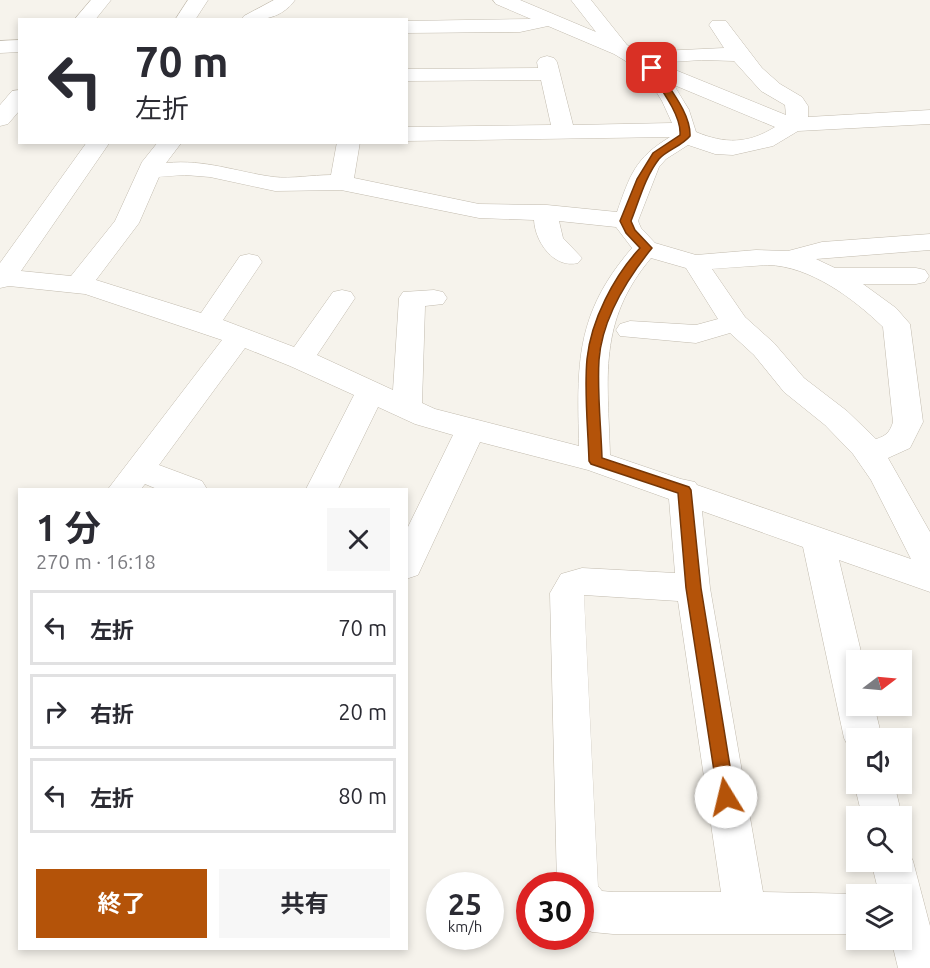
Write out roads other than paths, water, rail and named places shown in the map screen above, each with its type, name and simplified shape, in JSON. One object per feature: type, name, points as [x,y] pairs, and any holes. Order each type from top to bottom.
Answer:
[{"type":"street","points":[[86,18],[101,0]]},
{"type":"street","points":[[186,18],[198,0]]},
{"type":"street","points":[[255,18],[278,7],[285,0]]},
{"type":"street","points":[[503,0],[790,125],[930,117]]},
{"type":"street","points":[[581,0],[637,59],[681,116],[686,133]]},
{"type":"street","points":[[408,27],[530,26],[546,20]]},
{"type":"street","points":[[408,134],[686,133],[722,150],[761,143],[775,137],[797,118],[798,110],[794,100],[785,93],[771,88],[738,55],[719,26]]},
{"type":"street","points":[[0,46],[18,46]]},
{"type":"street","points":[[637,59],[702,54],[738,55]]},
{"type":"street","points":[[408,75],[549,68],[564,132]]},
{"type":"street","points":[[686,133],[677,144],[657,155],[642,179],[626,221],[630,231],[646,248],[695,263],[787,259],[822,250],[930,242]]},
{"type":"street","points":[[1,278],[98,144]]},
{"type":"street","points":[[78,285],[127,223],[154,162],[169,144]]},
{"type":"street","points":[[341,183],[349,144]]},
{"type":"street","points":[[151,171],[185,168],[210,170],[275,184],[341,183],[479,211],[547,212],[626,221]]},
{"type":"street","points":[[547,212],[546,230],[549,238],[569,258]]},
{"type":"street","points":[[595,461],[593,359],[600,330],[618,289],[634,261],[646,248]]},
{"type":"street","points":[[787,259],[828,276],[886,314],[896,324],[908,422],[904,436],[894,445],[869,452]]},
{"type":"street","points":[[207,324],[249,262]]},
{"type":"street","points":[[695,263],[735,323],[764,348],[794,385],[836,418],[869,452],[884,475],[930,564]]},
{"type":"street","points":[[828,276],[916,276]]},
{"type":"street","points":[[1,278],[88,286],[207,324],[300,359],[407,410],[595,461],[684,490],[818,541],[930,579]]},
{"type":"street","points":[[300,359],[342,298]]},
{"type":"street","points":[[407,410],[412,298],[434,298]]},
{"type":"street","points":[[630,330],[696,334],[735,323]]},
{"type":"street","points":[[184,488],[131,480],[239,337]]},
{"type":"street","points":[[322,488],[370,392]]},
{"type":"street","points":[[408,562],[471,429]]},
{"type":"street","points":[[684,490],[693,588],[745,913]]},
{"type":"street","points":[[818,541],[861,728]]},
{"type":"street","points":[[578,872],[567,593],[573,584],[582,581],[693,588]]},
{"type":"street","points":[[594,911],[613,914],[846,913]]},
{"type":"street","points":[[912,940],[920,968]]}]
